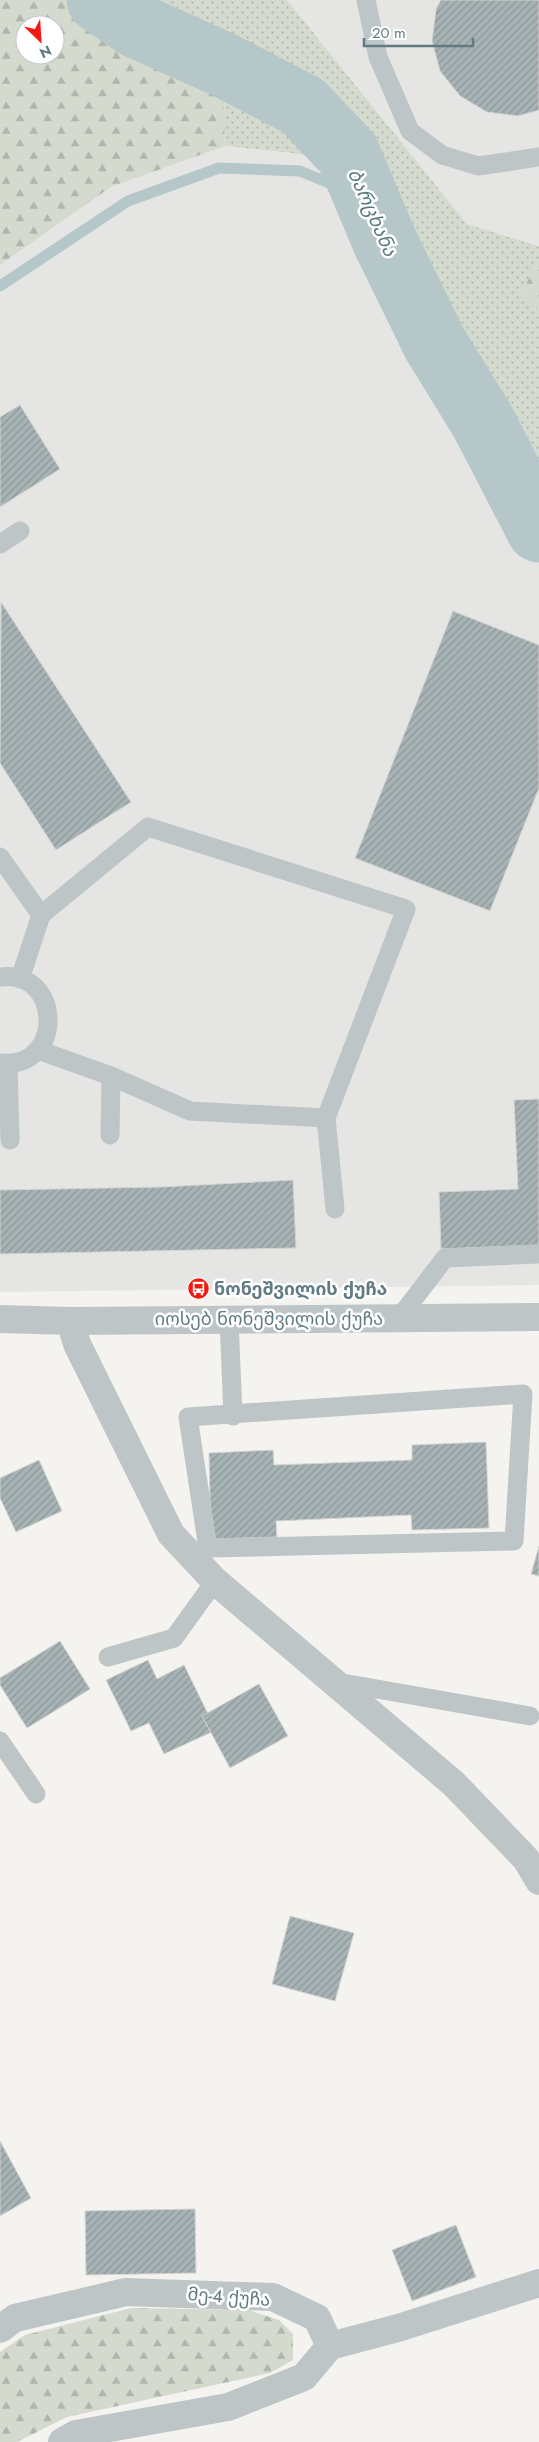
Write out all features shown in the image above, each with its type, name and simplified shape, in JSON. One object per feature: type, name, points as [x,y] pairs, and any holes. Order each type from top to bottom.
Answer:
[{"type":"street","name":"იოსებ ნონეშვილის ქუჩა","points":[[0,1319],[70,1321],[539,1317]]},
{"type":"street","points":[[70,1321],[77,1344],[171,1534],[215,1580],[454,1784],[526,1859],[539,1881]]},
{"type":"street","points":[[62,2442],[76,2434],[228,2408],[304,2377],[330,2346],[398,2328],[539,2283]]},
{"type":"street","name":"მე-4 ქუჩა","points":[[0,2329],[15,2318],[126,2292],[273,2298],[317,2318],[330,2346]]},
{"type":"lane","points":[[366,0],[378,57],[410,131],[442,155],[478,166],[539,157]]},
{"type":"lane","points":[[0,544],[20,531]]},
{"type":"lane","points":[[20,979],[41,915],[148,827],[406,909],[326,1118],[335,1209]]},
{"type":"lane","points":[[0,857],[41,915]]},
{"type":"lane","points":[[0,977],[20,979],[32,986],[42,996],[48,1009],[49,1024],[46,1038],[38,1050],[24,1060],[4,1063],[10,1140]]},
{"type":"lane","points":[[38,1050],[111,1076],[190,1111],[326,1118]]},
{"type":"lane","points":[[110,1135],[111,1076]]},
{"type":"lane","points":[[399,1318],[445,1258],[539,1254]]},
{"type":"lane","points":[[229,1319],[233,1416]]},
{"type":"lane","points":[[522,1394],[514,1541],[208,1548],[188,1418],[233,1416],[522,1394]]},
{"type":"lane","points":[[108,1657],[174,1638],[215,1580]]},
{"type":"lane","points":[[333,1682],[530,1716]]},
{"type":"lane","points":[[0,1741],[36,1794]]},
{"type":"shaded area","points":[[287,0],[539,0],[539,246],[467,224]]},
{"type":"shaded area","points":[[225,146],[309,155],[348,154],[385,242],[435,344],[483,422],[539,530],[539,1285],[0,1292],[0,265],[111,187]]},
{"type":"green space","points":[[0,0],[99,0],[137,26],[222,64],[225,146],[111,187],[0,265]]},
{"type":"green space","points":[[99,0],[287,0],[467,224],[539,246],[539,260],[521,293],[539,309],[539,530],[483,422],[435,344],[385,242],[348,155],[309,155],[225,146],[221,64],[137,26]]},
{"type":"green space","points":[[539,260],[539,309],[521,293]]},
{"type":"green space","points":[[131,2308],[248,2310],[279,2320],[293,2334],[293,2360],[270,2373],[67,2417],[17,2442],[0,2442],[0,2352],[25,2335]]},
{"type":"building","points":[[441,0],[539,0],[539,110],[518,116],[487,112],[460,96],[440,71],[432,41],[436,9]]},
{"type":"building","points":[[20,405],[60,469],[0,507],[0,417]]},
{"type":"building","points":[[1,602],[131,802],[56,850],[0,763]]},
{"type":"building","points":[[453,611],[539,645],[539,788],[490,911],[355,858]]},
{"type":"building","points":[[539,1099],[539,1245],[441,1249],[439,1192],[518,1189],[514,1100]]},
{"type":"building","points":[[293,1180],[296,1248],[0,1254],[0,1190],[162,1187]]},
{"type":"building","points":[[486,1442],[489,1528],[412,1530],[411,1515],[276,1521],[277,1537],[211,1539],[209,1453],[273,1450],[274,1465],[412,1460],[412,1445]]},
{"type":"building","points":[[39,1460],[62,1511],[16,1532],[0,1498],[0,1478]]},
{"type":"building","points":[[539,1546],[539,1576],[531,1574]]},
{"type":"building","points":[[60,1641],[90,1689],[27,1728],[0,1685],[0,1678]]},
{"type":"building","points":[[148,1660],[157,1679],[184,1665],[216,1730],[164,1754],[149,1723],[131,1731],[106,1680]]},
{"type":"building","points":[[259,1684],[288,1736],[230,1768],[202,1716]]},
{"type":"building","points":[[290,1916],[354,1933],[335,2001],[272,1984]]},
{"type":"building","points":[[0,2141],[31,2198],[0,2216]]},
{"type":"building","points":[[195,2209],[196,2273],[86,2275],[85,2211]]},
{"type":"building","points":[[456,2225],[476,2277],[412,2301],[392,2250]]},
{"type":"waterway","name":"ბარცხანა","points":[[99,0],[137,26],[222,64],[303,106],[348,154],[385,242],[435,344],[483,422],[539,530]]},
{"type":"waterway","points":[[0,286],[128,201],[219,168],[300,171],[353,193],[385,242]]},
{"type":"place","name":"ნონეშვილის ქუჩა","points":[[198,1289]]}]
